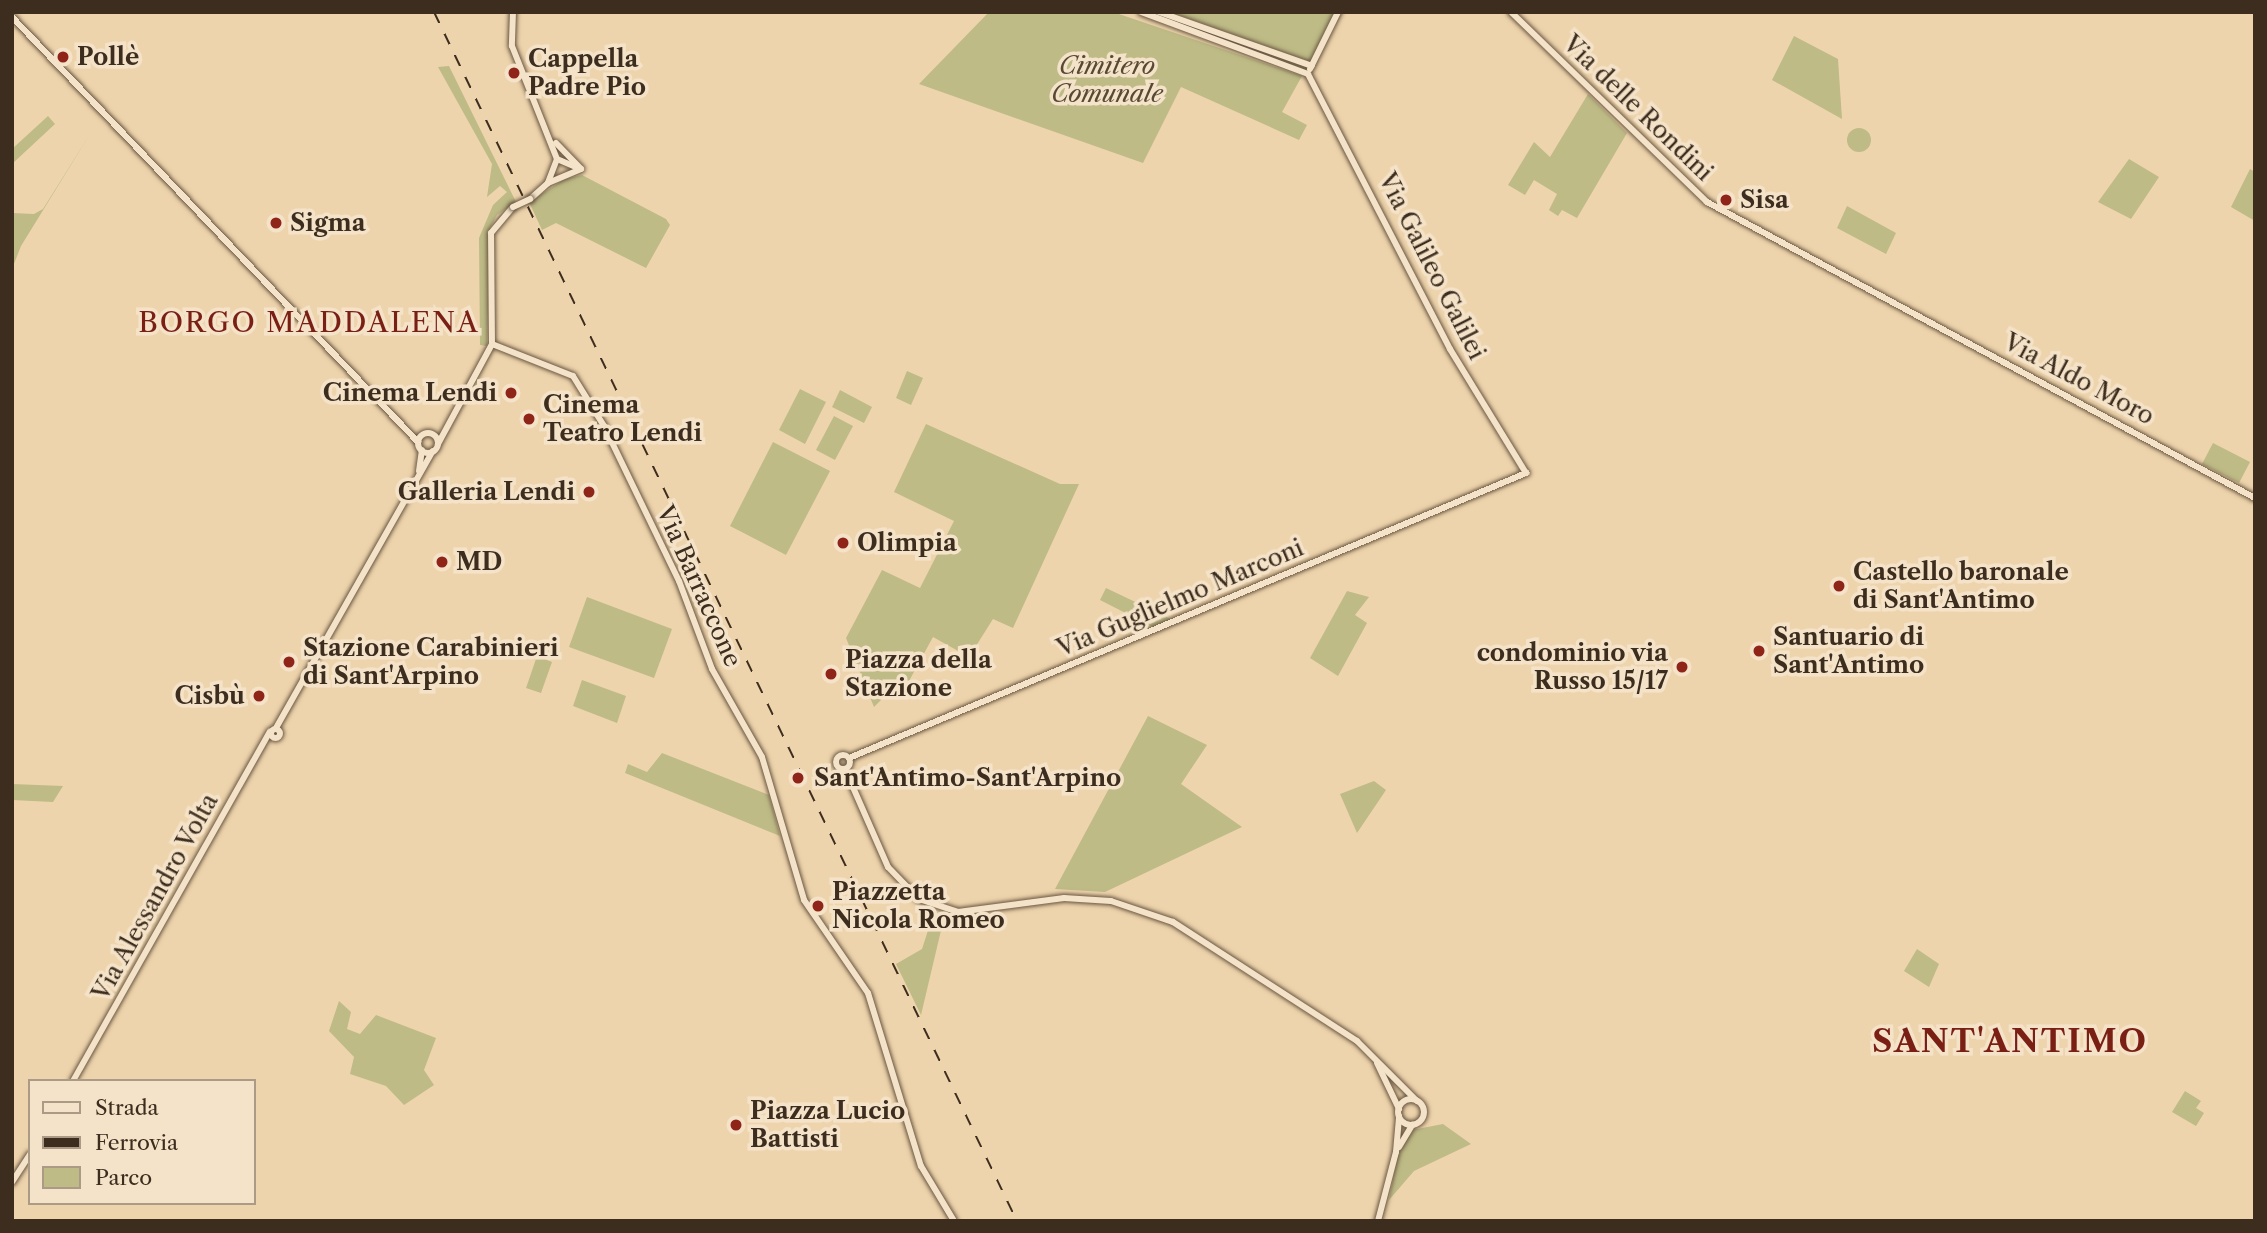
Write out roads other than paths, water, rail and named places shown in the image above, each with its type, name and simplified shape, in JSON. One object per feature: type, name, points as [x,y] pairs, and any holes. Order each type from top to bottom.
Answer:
[{"type":"street","points":[[513,12],[512,46],[554,141],[557,162],[548,183]]},
{"type":"street","points":[[1159,12],[1312,66]]},
{"type":"street","points":[[1145,13],[1308,74],[1338,12]]},
{"type":"street","name":"Via delle Rondini","points":[[1511,12],[1707,202],[1983,350]]},
{"type":"street","points":[[12,18],[395,417],[422,450],[433,451],[438,444],[492,344],[491,233],[513,207],[530,199],[548,183],[581,169]]},
{"type":"street","name":"Via Galileo Galilei","points":[[1308,74],[1450,349],[1525,473]]},
{"type":"street","points":[[554,141],[581,169]]},
{"type":"street","points":[[557,162],[581,169]]},
{"type":"street","name":"Via Barraccone","points":[[492,344],[558,366],[582,386],[679,581],[712,669],[762,757],[804,900],[868,993],[921,1167],[954,1221]]},
{"type":"street","name":"Via Aldo Moro","points":[[1983,350],[2255,498]]},
{"type":"street","points":[[395,417],[423,434],[433,434],[448,424]]},
{"type":"street","points":[[418,442],[423,434]]},
{"type":"street","points":[[433,434],[438,444]]},
{"type":"street","name":"Via Alessandro Volta","points":[[415,479],[422,450]]},
{"type":"street","name":"Via Alessandro Volta","points":[[74,1079],[433,451]]},
{"type":"street","name":"Via Guglielmo Marconi","points":[[849,758],[1525,473]]},
{"type":"street","points":[[845,769],[849,758],[842,754],[836,760],[845,769],[888,867],[919,899],[958,912],[1063,898],[1111,901],[1149,912],[1197,934],[1373,1055],[1417,1101],[1424,1112],[1412,1125],[1396,1152]]},
{"type":"street","points":[[1373,1055],[1399,1113],[1412,1125]]},
{"type":"street","points":[[1378,1221],[1396,1152],[1399,1113],[1406,1101],[1417,1101]]},
{"type":"street","points":[[12,1182],[28,1157]]},
{"type":"railway","points":[[434,12],[1017,1221]]},
{"type":"place","name":"Pollè","points":[[63,57]]},
{"type":"place","name":"Cappella Padre Pio","points":[[514,73]]},
{"type":"place","name":"Sisa","points":[[1726,200]]},
{"type":"place","name":"Sigma","points":[[276,223]]},
{"type":"place","name":"Cinema Lendi","points":[[511,393]]},
{"type":"place","name":"Cinema Teatro Lendi","points":[[529,419]]},
{"type":"place","name":"Galleria Lendi","points":[[589,492]]},
{"type":"place","name":"Olimpia","points":[[843,543]]},
{"type":"place","name":"MD","points":[[442,562]]},
{"type":"place","name":"Castello baronale di Sant'Antimo","points":[[1839,586]]},
{"type":"place","name":"Santuario di Sant'Antimo","points":[[1759,651]]},
{"type":"place","name":"Stazione Carabinieri di Sant'Arpino","points":[[289,662]]},
{"type":"place","name":"condominio via Russo 15/17","points":[[1682,667]]},
{"type":"place","name":"Piazza della Stazione","points":[[831,674]]},
{"type":"place","name":"Cisbù","points":[[259,696]]},
{"type":"place","name":"Sant'Antimo-Sant'Arpino","points":[[798,778]]},
{"type":"place","name":"Piazzetta Nicola Romeo","points":[[818,906]]},
{"type":"place","name":"Piazza Lucio Battisti","points":[[736,1125]]},
{"type":"district","name":"BORGO MADDALENA","points":[[309,322]]},
{"type":"district","name":"SANT'ANTIMO","points":[[2010,1041]]},
{"type":"park label","name":"Cimitero Comunale","points":[[1107,80]]}]
